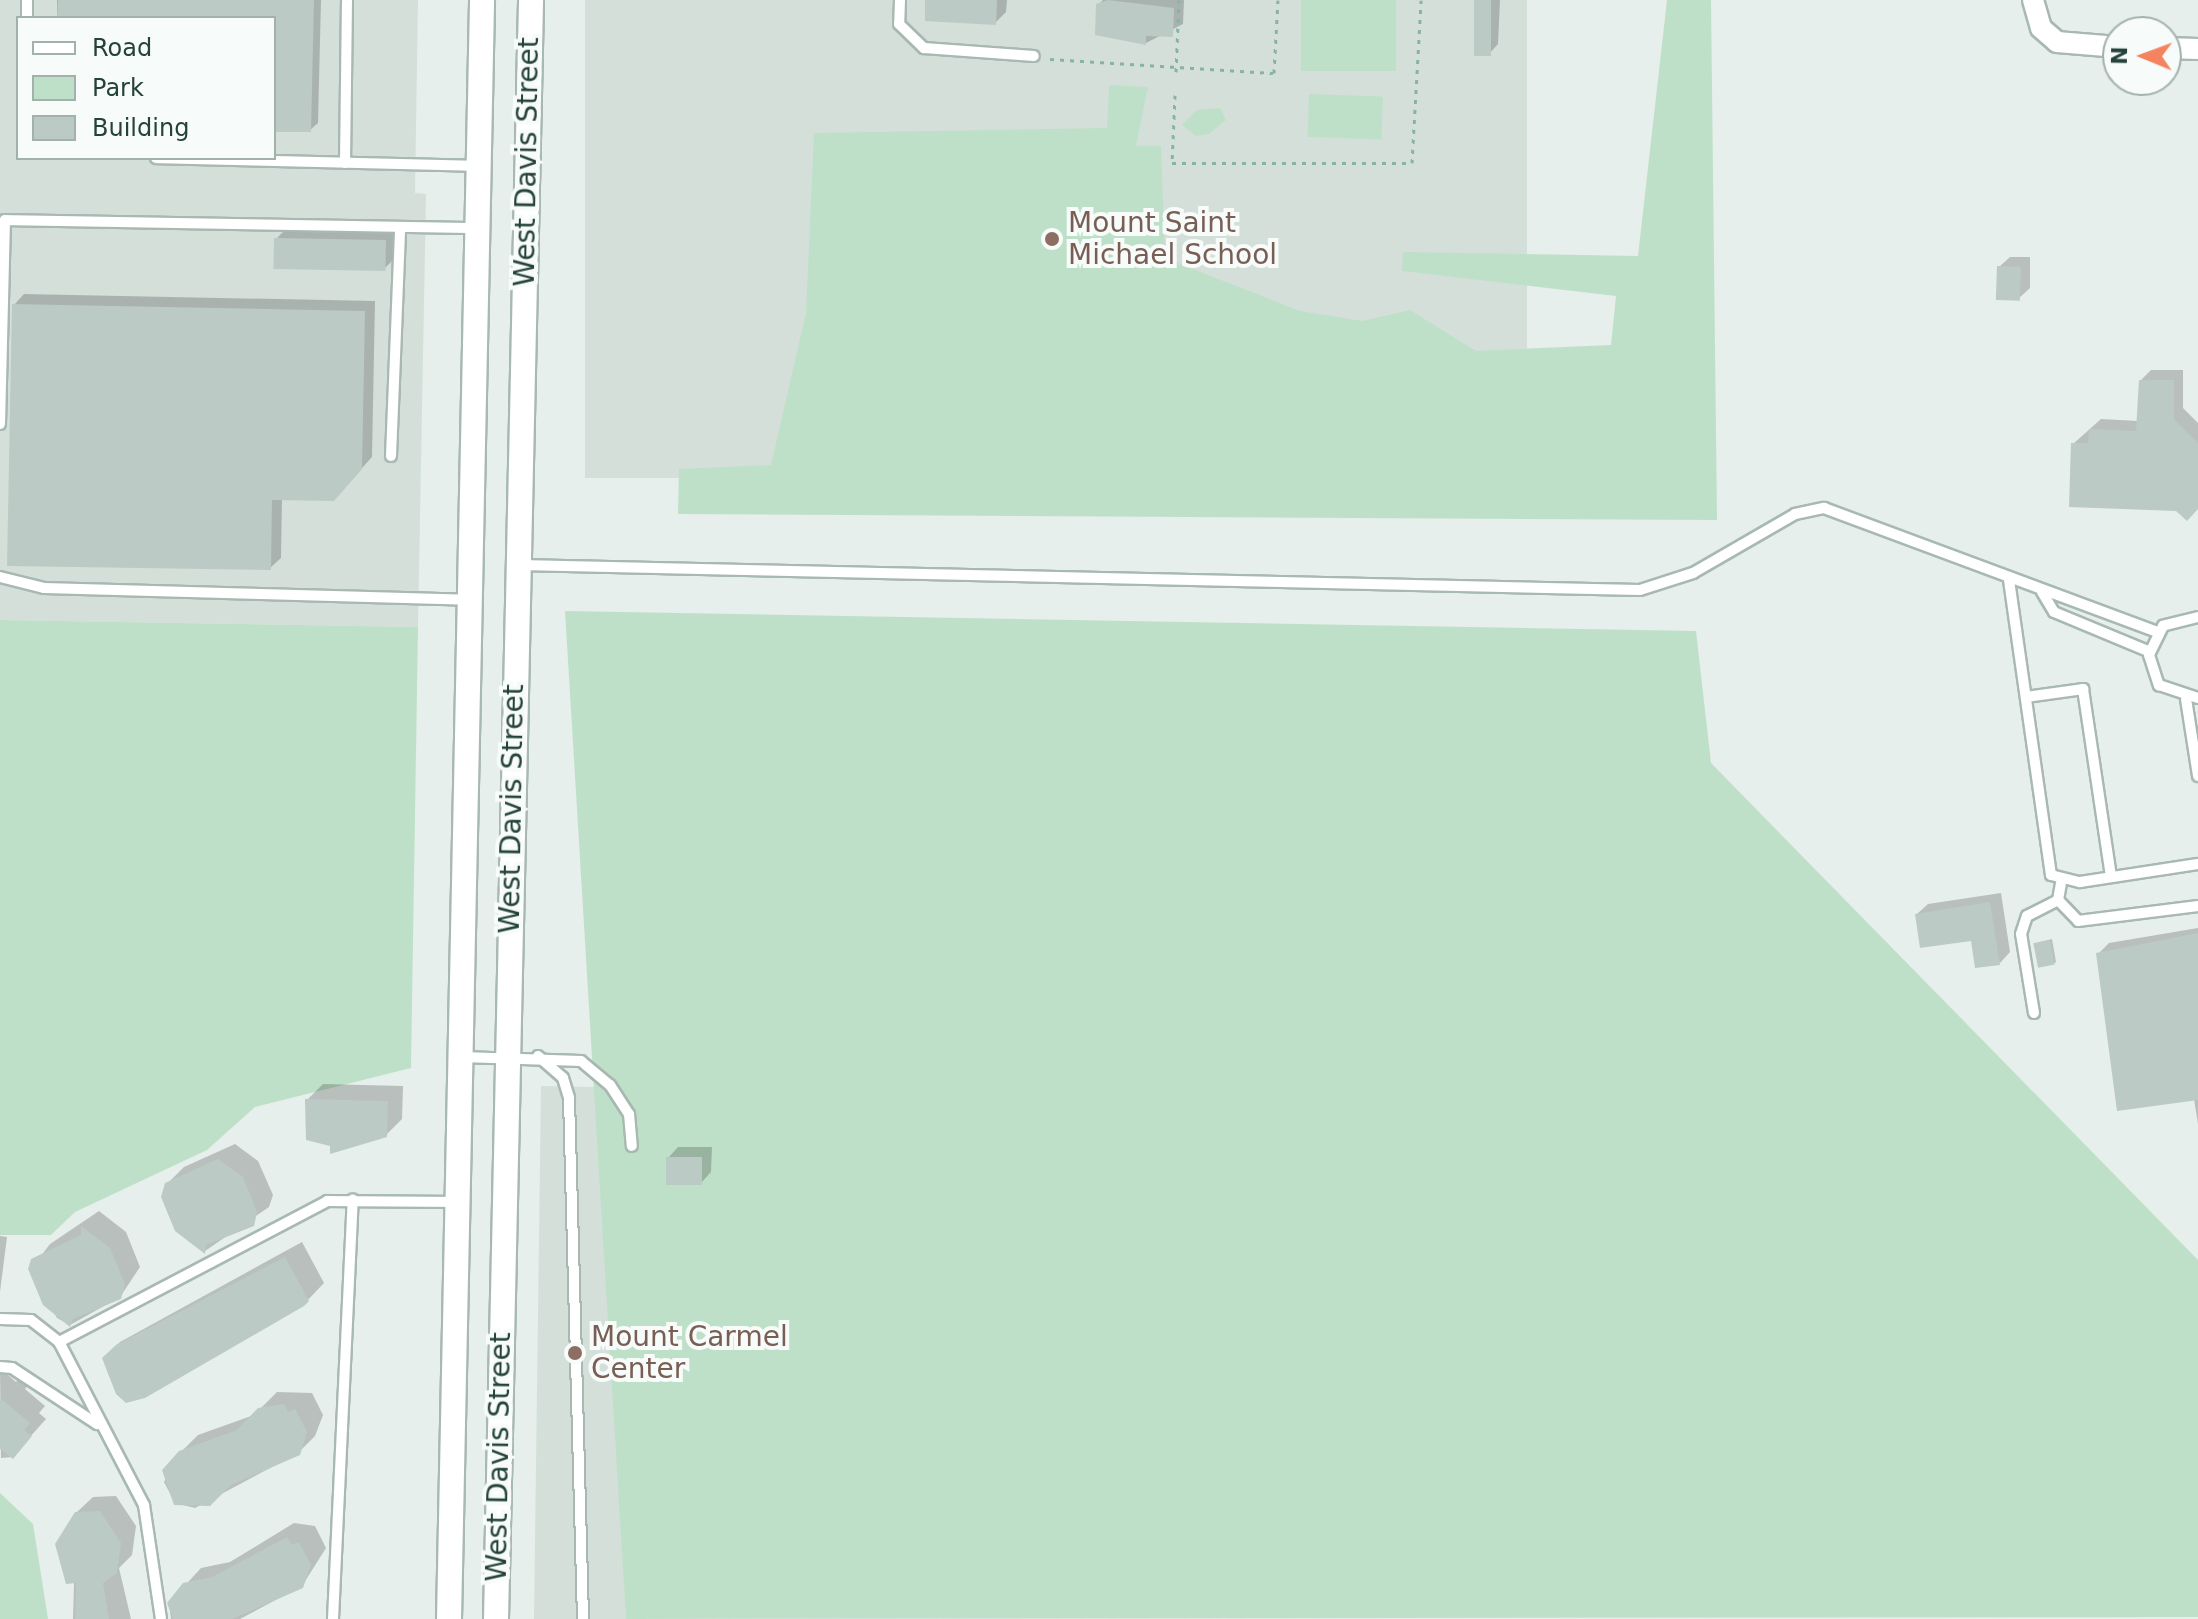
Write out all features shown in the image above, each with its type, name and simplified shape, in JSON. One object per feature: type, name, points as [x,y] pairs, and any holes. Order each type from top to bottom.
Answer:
[{"type":"main road","name":"West Davis Street","points":[[449,1619],[482,0]]},
{"type":"main road","name":"West Davis Street","points":[[496,1619],[531,0]]},
{"type":"street","points":[[2033,0],[2041,28],[2057,42],[2102,46]]},
{"type":"lane","points":[[345,163],[347,0]]},
{"type":"lane","points":[[900,0],[899,24],[924,48],[1034,56]]},
{"type":"lane","points":[[232,160],[479,166]]},
{"type":"lane","points":[[0,424],[5,220],[478,228]]},
{"type":"lane","points":[[391,456],[400,228]]},
{"type":"lane","points":[[518,565],[1640,590],[1693,573],[1795,514],[1824,508],[2042,592],[2066,594],[2157,632]]},
{"type":"lane","points":[[0,577],[44,588],[470,601]]},
{"type":"lane","points":[[2009,580],[2051,875],[2061,883],[2198,864]]},
{"type":"lane","points":[[2042,592],[2054,612],[2150,652]]},
{"type":"lane","points":[[2198,617],[2178,618],[2157,632],[2150,652],[2159,685],[2192,699],[2198,776]]},
{"type":"lane","points":[[2026,697],[2083,689],[2111,877]]},
{"type":"lane","points":[[2058,900],[2061,883]]},
{"type":"lane","points":[[2058,900],[2078,921],[2198,906]]},
{"type":"lane","points":[[2034,1013],[2021,934],[2027,916],[2058,900]]},
{"type":"lane","points":[[538,1056],[563,1078],[569,1098],[583,1619]]},
{"type":"lane","points":[[460,1057],[538,1056],[581,1061],[610,1085],[629,1114],[632,1146]]},
{"type":"lane","points":[[333,1619],[353,1199]]},
{"type":"lane","points":[[59,1342],[327,1201],[457,1202]]},
{"type":"lane","points":[[0,1319],[31,1320],[59,1342],[97,1424],[144,1505],[161,1619]]},
{"type":"lane","points":[[0,1367],[12,1368],[97,1424]]},
{"type":"path","points":[[1176,72],[1179,0]]},
{"type":"path","points":[[1034,56],[1176,72],[1274,73],[1278,0]]},
{"type":"path","points":[[1175,95],[1172,163],[1412,163],[1421,0]]},
{"type":"shaded area","points":[[0,0],[418,0],[415,193],[426,194],[418,627],[0,620]]},
{"type":"shaded area","name":"Mount Saint Michael School","points":[[585,0],[1527,0],[1527,478],[585,478]]},
{"type":"shaded area","name":"Mount Carmel Center","points":[[541,1086],[598,1087],[626,1619],[534,1619]]},
{"type":"green space","points":[[1301,0],[1396,0],[1396,71],[1301,71]]},
{"type":"green space","points":[[1667,0],[1711,0],[1717,520],[678,514],[679,469],[771,465],[806,313],[814,133],[1107,128],[1109,85],[1148,87],[1136,146],[1161,146],[1165,258],[1300,311],[1362,321],[1410,310],[1476,351],[1611,345],[1616,296],[1402,271],[1403,252],[1638,256]]},
{"type":"green space","points":[[1309,94],[1383,97],[1381,140],[1307,137]]},
{"type":"green space","points":[[1220,108],[1226,120],[1209,134],[1196,136],[1182,125],[1197,110]]},
{"type":"green space","points":[[565,611],[1696,631],[1711,763],[2198,1260],[2198,1617],[626,1619]]},
{"type":"green space","points":[[0,620],[418,627],[411,1068],[255,1107],[207,1150],[75,1212],[51,1235],[0,1235]]},
{"type":"green space","points":[[0,1493],[33,1524],[48,1619],[0,1619]]},
{"type":"building","points":[[58,0],[314,0],[311,132],[276,132],[276,16],[57,16]]},
{"type":"building","points":[[925,0],[997,0],[996,25],[925,21]]},
{"type":"building","points":[[1108,0],[1174,8],[1173,37],[1146,36],[1146,45],[1095,35],[1096,4]]},
{"type":"building","points":[[1474,0],[1491,0],[1491,56],[1474,56]]},
{"type":"building","points":[[274,238],[386,240],[385,271],[273,269]]},
{"type":"building","points":[[1997,266],[2021,267],[2020,301],[1996,300]]},
{"type":"building","points":[[12,304],[365,311],[362,469],[334,501],[272,500],[271,570],[7,566]]},
{"type":"building","points":[[2139,380],[2174,380],[2174,419],[2198,443],[2198,509],[2187,521],[2176,511],[2069,507],[2071,443],[2088,443],[2089,429],[2136,431]]},
{"type":"building","points":[[1990,902],[2000,965],[1975,968],[1971,941],[1920,948],[1915,914]]},
{"type":"building","points":[[2198,933],[2198,1100],[2117,1111],[2096,953]]},
{"type":"building","points":[[2050,940],[2055,965],[2038,968],[2033,943]]},
{"type":"building","points":[[305,1099],[388,1101],[387,1137],[330,1154],[330,1146],[306,1140]]},
{"type":"building","points":[[666,1157],[702,1157],[702,1185],[666,1185]]},
{"type":"building","points":[[218,1159],[243,1177],[257,1212],[254,1226],[206,1245],[205,1254],[175,1231],[161,1197],[165,1183]]},
{"type":"building","points":[[81,1226],[110,1248],[125,1284],[121,1299],[73,1319],[70,1327],[43,1305],[28,1269],[31,1259],[81,1235]]},
{"type":"building","points":[[285,1257],[309,1301],[304,1306],[145,1398],[126,1403],[116,1394],[102,1358],[116,1345]]},
{"type":"building","points":[[0,1398],[30,1423],[24,1430],[32,1436],[13,1459],[0,1449]]},
{"type":"building","points":[[284,1404],[288,1412],[295,1409],[307,1432],[300,1455],[231,1485],[210,1506],[174,1505],[162,1470],[179,1451],[237,1430],[258,1408]]},
{"type":"building","points":[[100,1511],[121,1543],[117,1573],[103,1583],[109,1619],[75,1619],[76,1583],[66,1584],[55,1544],[75,1512]]},
{"type":"building","points":[[287,1537],[292,1545],[299,1542],[311,1565],[303,1588],[232,1619],[173,1619],[167,1603],[183,1583],[212,1577]]},
{"type":"place","name":"Mount Saint Michael School","points":[[1052,239]]},
{"type":"place","name":"Mount Carmel Center","points":[[575,1353]]}]
